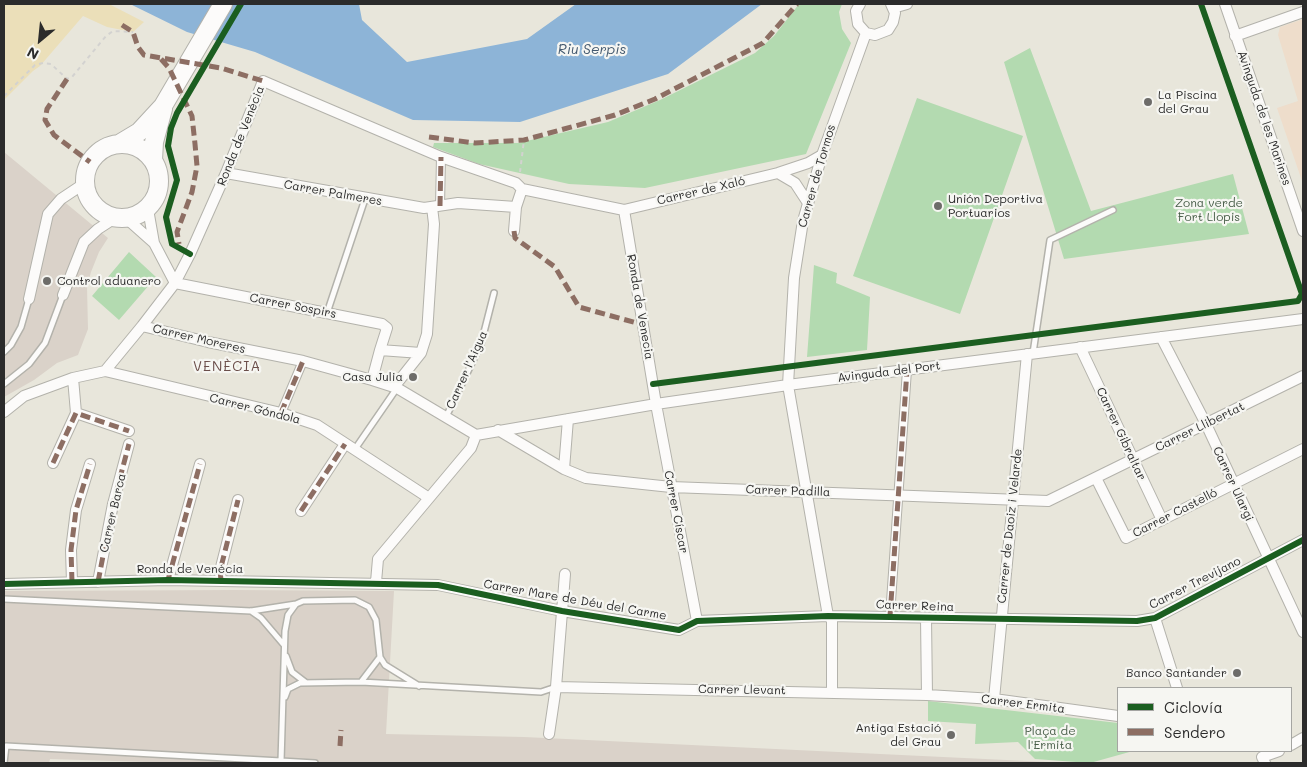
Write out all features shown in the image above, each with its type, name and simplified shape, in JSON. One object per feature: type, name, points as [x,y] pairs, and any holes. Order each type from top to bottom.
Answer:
[{"type":"highway","points":[[164,106],[138,132],[119,144],[102,150],[95,155],[86,169],[84,183],[87,195],[94,206],[103,214],[121,218],[138,215],[148,209],[157,196],[160,181],[153,160],[154,142],[164,106],[223,4]]},
{"type":"highway","points":[[119,144],[132,145],[144,151],[153,160]]},
{"type":"street","points":[[860,4],[856,18],[858,24],[866,33],[880,34],[888,30],[894,18],[892,6],[907,4]]},
{"type":"street","name":"Avinguda de les Marines","points":[[1224,4],[1303,231]]},
{"type":"street","points":[[1235,36],[1303,12]]},
{"type":"street","name":"Carrer de Tormos","points":[[832,692],[832,620],[828,616],[788,385],[794,278],[808,203],[822,155],[866,33]]},
{"type":"street","name":"Ronda de Venècia","points":[[105,371],[175,283],[226,173],[263,81],[441,156],[519,186],[624,210]]},
{"type":"street","name":"Carrer de Xaló","points":[[624,210],[778,173],[808,163],[822,155]]},
{"type":"street","points":[[396,387],[421,352],[427,334],[434,224],[441,156]]},
{"type":"street","name":"Carrer Palmeres","points":[[226,173],[364,200],[424,208],[458,203],[516,207]]},
{"type":"street","points":[[778,173],[795,183],[808,203]]},
{"type":"street","points":[[29,298],[48,214],[61,199],[84,183]]},
{"type":"street","points":[[514,232],[519,186]]},
{"type":"street","points":[[148,209],[154,243],[175,283]]},
{"type":"street","name":"Ronda de Venecia","points":[[624,210],[656,404]]},
{"type":"street","points":[[63,295],[84,242],[98,229],[121,218],[154,243]]},
{"type":"street","name":"Carrer Sospirs","points":[[175,283],[382,324],[386,328],[380,350]]},
{"type":"street","name":"Avinguda del Port","points":[[476,435],[568,418],[788,385],[1303,319]]},
{"type":"street","name":"Carrer Moreres","points":[[142,326],[208,342],[303,361],[396,387],[476,435]]},
{"type":"street","name":"Carrer Ulargi","points":[[1161,337],[1206,424],[1303,632]]},
{"type":"street","name":"Carrer Gibraltar","points":[[1080,347],[1162,520]]},
{"type":"street","points":[[372,380],[380,350],[421,352]]},
{"type":"street","name":"Carrer de Daoiz i Velarde","points":[[994,699],[1013,501],[1030,354]]},
{"type":"street","points":[[281,414],[303,361]]},
{"type":"street","points":[[890,616],[907,370]]},
{"type":"street","points":[[4,412],[24,396],[73,378],[105,371]]},
{"type":"street","name":"Carrer Góndola","points":[[105,371],[281,414],[317,425],[429,498]]},
{"type":"street","name":"Carrer Llibertat","points":[[1013,501],[1048,501],[1303,376]]},
{"type":"street","points":[[53,463],[76,412],[73,378]]},
{"type":"street","name":"Carrer Císcar","points":[[656,404],[697,621]]},
{"type":"street","points":[[76,412],[129,431]]},
{"type":"street","points":[[564,469],[568,418]]},
{"type":"street","name":"Carrer Padilla","points":[[498,430],[564,469],[586,478],[671,487],[806,491],[1013,501]]},
{"type":"street","points":[[376,582],[378,559],[471,448],[476,435]]},
{"type":"street","name":"Carrer Barca","points":[[98,582],[113,504],[129,444]]},
{"type":"street","points":[[301,512],[345,444]]},
{"type":"street","name":"Carrer Castelló","points":[[1096,478],[1126,538],[1303,448]]},
{"type":"street","points":[[72,582],[71,550],[76,510],[90,464]]},
{"type":"street","points":[[168,580],[200,464]]},
{"type":"street","points":[[222,580],[220,571],[238,500]]},
{"type":"street","name":"Carrer Trevijano","points":[[1001,619],[1137,621],[1155,618],[1303,540]]},
{"type":"street","points":[[549,734],[556,687],[564,574]]},
{"type":"street","name":"Ronda de Venècia","points":[[4,584],[168,580],[376,582]]},
{"type":"street","name":"Carrer Mare de Déu del Carme","points":[[376,582],[438,585],[562,611],[679,630],[697,621],[828,616]]},
{"type":"street","name":"Carrer Reina","points":[[828,616],[1001,619]]},
{"type":"street","points":[[926,618],[927,695]]},
{"type":"street","points":[[1155,618],[1176,687]]},
{"type":"street","name":"Carrer Llevant","points":[[556,687],[927,695]]},
{"type":"street","name":"Carrer Ermita","points":[[927,695],[994,699],[1117,716]]},
{"type":"street","points":[[1292,744],[1303,738]]},
{"type":"street","points":[[1263,760],[1277,752]]},
{"type":"lane","points":[[327,313],[364,200]]},
{"type":"lane","points":[[1030,354],[1050,240],[1113,210]]},
{"type":"lane","name":"Carrer l'Aigua","points":[[446,417],[481,344],[494,293]]},
{"type":"lane","points":[[4,384],[29,364],[45,343],[63,295]]},
{"type":"lane","points":[[4,352],[21,328],[29,298]]},
{"type":"lane","points":[[355,450],[396,387]]},
{"type":"lane","points":[[4,599],[251,611],[296,604],[303,601],[355,600],[369,607],[376,620],[380,658],[385,665],[419,686]]},
{"type":"lane","points":[[281,761],[284,648],[288,615],[296,604]]},
{"type":"lane","points":[[251,611],[261,618],[284,648],[292,672],[305,682]]},
{"type":"lane","points":[[360,682],[380,658]]},
{"type":"lane","points":[[284,702],[288,689],[300,682],[360,682],[541,692],[556,687]]},
{"type":"lane","points":[[4,763],[6,746],[189,760],[315,763]]},
{"type":"path","points":[[4,96],[35,65],[43,62],[51,64],[67,79],[72,77],[106,36],[113,31],[133,32]]},
{"type":"path","points":[[519,186],[524,140]]},
{"type":"shaded area","points":[[1303,19],[1303,184],[1277,108],[1298,101],[1278,35],[1280,27]]},
{"type":"shaded area","points":[[4,152],[108,238],[99,252],[87,287],[88,329],[78,355],[57,363],[34,380],[4,397]]},
{"type":"shaded area","points":[[4,591],[394,591],[386,734],[524,737],[1069,763],[178,763],[50,759],[49,763],[4,763]]},
{"type":"green space","points":[[799,4],[842,4],[839,12],[842,29],[851,43],[806,154],[645,188],[569,184],[479,164],[433,147],[434,143],[518,143],[608,122],[660,100],[755,53],[774,36]]},
{"type":"green space","name":"Zona verde Fort Llopis","points":[[1030,48],[1091,211],[1233,174],[1249,234],[1064,259],[1004,62]]},
{"type":"green space","name":"Unión Deportiva Portuarios","points":[[917,98],[1023,136],[960,314],[853,276]]},
{"type":"green space","points":[[129,252],[156,277],[119,320],[92,296]]},
{"type":"green space","points":[[814,265],[837,273],[836,283],[870,297],[867,350],[807,357]]},
{"type":"green space","name":"Plaça de l'Ermita","points":[[928,701],[1117,723],[1117,752],[1129,752],[1090,763],[1035,759],[1018,742],[975,744],[976,724],[928,721]]},
{"type":"sand","points":[[4,4],[109,4],[144,22],[133,32],[107,27],[83,16],[40,66],[4,100]]},
{"type":"water","name":"Riu Serpis","points":[[130,4],[359,4],[362,20],[407,62],[527,39],[576,4],[762,4],[668,74],[520,122],[413,120],[255,52],[187,32]]},
{"type":"marked path","points":[[429,137],[475,143],[524,140],[615,115],[655,99],[763,43],[797,4]]},
{"type":"marked path","points":[[122,25],[133,32],[138,47],[144,55],[221,68],[263,81]]},
{"type":"marked path","points":[[161,59],[169,68],[192,116],[195,144],[197,166],[192,192],[177,232],[179,244]]},
{"type":"marked path","points":[[67,79],[47,109],[45,120],[54,135],[90,162]]},
{"type":"marked path","points":[[440,206],[441,157]]},
{"type":"marked path","points":[[514,231],[515,238],[555,267],[579,307],[644,325]]},
{"type":"marked path","points":[[281,413],[303,361]]},
{"type":"marked path","points":[[890,616],[907,370]]},
{"type":"marked path","points":[[53,463],[76,413],[129,431]]},
{"type":"marked path","points":[[98,582],[113,504],[129,444]]},
{"type":"marked path","points":[[301,511],[345,444]]},
{"type":"marked path","points":[[72,582],[71,550],[76,510],[90,464]]},
{"type":"marked path","points":[[168,580],[200,464]]},
{"type":"marked path","points":[[221,580],[220,571],[238,500]]},
{"type":"marked path","points":[[340,746],[341,730]]},
{"type":"cycle path","points":[[190,254],[172,244],[166,217],[177,180],[168,146],[171,128],[177,113],[241,4]]},
{"type":"cycle path","points":[[653,384],[1298,301],[1302,294],[1201,4]]},
{"type":"cycle path","points":[[4,584],[168,580],[438,585],[562,611],[679,630],[697,621],[828,616],[1137,621],[1155,618],[1303,540]]},
{"type":"place","name":"La Piscina del Grau","points":[[1148,102]]},
{"type":"place","name":"Unión Deportiva Portuarios","points":[[938,206]]},
{"type":"place","name":"Control aduanero","points":[[47,281]]},
{"type":"place","name":"Casa Julia","points":[[413,377]]},
{"type":"place","name":"Banco Santander","points":[[1237,673]]},
{"type":"place","name":"Antiga Estació del Grau","points":[[951,735]]},
{"type":"district","name":"VENÈCIA","points":[[227,367]]}]
